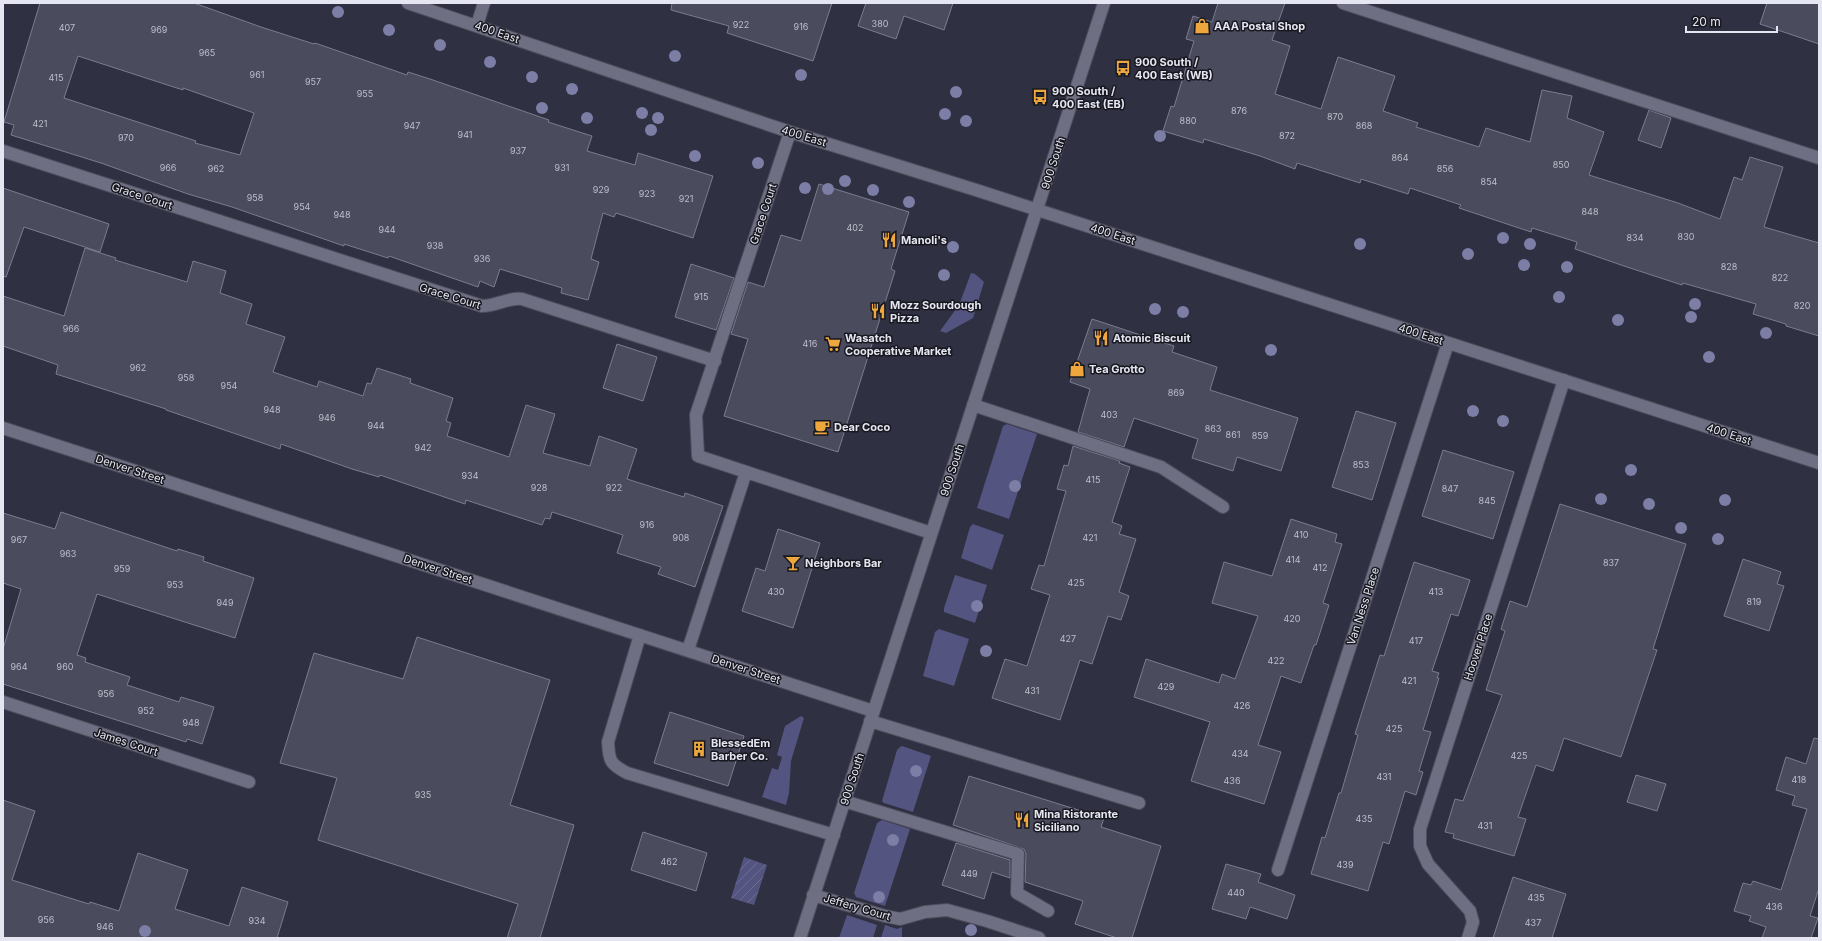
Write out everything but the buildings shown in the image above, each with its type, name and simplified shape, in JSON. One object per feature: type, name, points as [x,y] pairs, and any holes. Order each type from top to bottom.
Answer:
[{"type":"street","name":"400 East","points":[[408,3],[477,25],[790,132],[1038,210],[1819,462]]},
{"type":"street","points":[[477,25],[484,3]]},
{"type":"street","name":"900 South","points":[[800,938],[931,533],[1038,210],[1104,3]]},
{"type":"street","points":[[1343,3],[1819,158]]},
{"type":"street","name":"Grace Court","points":[[3,151],[482,306],[492,306],[514,298],[522,299],[715,361],[790,132]]},
{"type":"street","name":"Van Ness Place","points":[[1278,870],[1448,343]]},
{"type":"street","points":[[715,361],[696,415],[698,456],[931,533]]},
{"type":"street","name":"Hoover Place","points":[[1468,938],[1473,922],[1470,912],[1463,902],[1444,884],[1428,864],[1420,846],[1420,829],[1564,380]]},
{"type":"street","points":[[973,405],[1160,467],[1223,507]]},
{"type":"street","name":"Denver Street","points":[[3,428],[688,650],[872,716],[1139,803]]},
{"type":"street","points":[[688,650],[746,472]]},
{"type":"street","points":[[640,635],[608,742],[609,759],[615,767],[627,773],[834,834]]},
{"type":"street","name":"James Court","points":[[3,702],[249,782]]},
{"type":"street","points":[[844,801],[1018,854],[1017,893],[1048,911]]},
{"type":"street","name":"Jeffery Court","points":[[813,895],[900,919],[925,912],[947,910],[1039,938]]},
{"type":"shaded area","points":[[971,273],[975,274],[984,282],[973,318],[946,333],[940,331],[959,305]]},
{"type":"shaded area","points":[[1007,424],[1037,434],[1009,519],[977,508],[1003,426]]},
{"type":"shaded area","points":[[973,524],[1004,535],[992,570],[961,558],[970,527]]},
{"type":"shaded area","points":[[955,575],[987,585],[975,623],[944,612]]},
{"type":"shaded area","points":[[939,629],[969,639],[954,686],[923,676],[935,632]]},
{"type":"shaded area","points":[[801,716],[804,718],[791,761],[789,793],[786,805],[762,797],[772,768],[778,770],[782,757],[777,755],[785,726]]},
{"type":"shaded area","points":[[902,746],[931,756],[913,812],[884,803],[882,801],[897,750]]},
{"type":"shaded area","points":[[882,820],[910,829],[885,906],[856,897],[854,893],[877,823]]},
{"type":"shaded area","points":[[744,857],[767,865],[754,905],[731,898]]},
{"type":"shaded area","points":[[847,915],[877,925],[873,938],[839,938]]},
{"type":"shaded area","points":[[885,925],[897,929],[902,927],[902,938],[881,938]]},
{"type":"place","name":"AAA Postal Shop","points":[[1202,26]]},
{"type":"place","name":"900 South / 400 East (WB)","points":[[1123,68]]},
{"type":"place","name":"900 South / 400 East (EB)","points":[[1040,97]]},
{"type":"place","name":"Manoli's","points":[[889,240]]},
{"type":"place","name":"Mozz Sourdough Pizza","points":[[878,311]]},
{"type":"place","name":"Atomic Biscuit","points":[[1101,338]]},
{"type":"place","name":"Wasatch Cooperative Market","points":[[833,344]]},
{"type":"place","name":"Tea Grotto","points":[[1077,369]]},
{"type":"place","name":"Dear Coco","points":[[822,427]]},
{"type":"place","name":"Neighbors Bar","points":[[793,563]]},
{"type":"place","name":"BlessedEm Barber Co.","points":[[699,749]]},
{"type":"place","name":"Mina Ristorante Siciliano","points":[[1022,820]]}]
